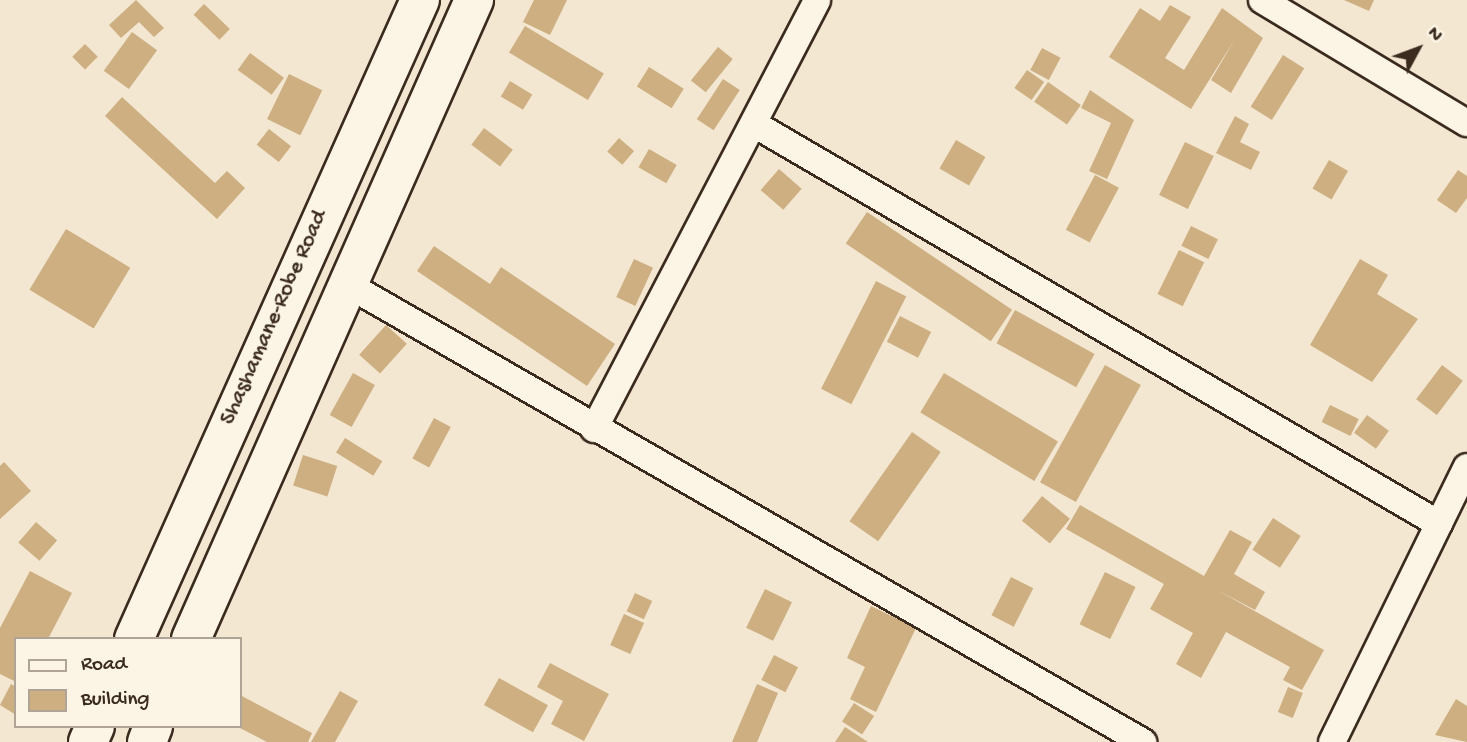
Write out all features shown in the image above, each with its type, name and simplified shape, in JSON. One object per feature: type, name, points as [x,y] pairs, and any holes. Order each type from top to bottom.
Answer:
[{"type":"main road","points":[[192,637],[345,282],[474,0]]},
{"type":"main road","name":"Shashamane-Robe Road","points":[[135,637],[412,4]]},
{"type":"street","points":[[594,429],[817,0]]},
{"type":"street","points":[[1262,0],[1467,123]]},
{"type":"street","points":[[754,124],[1439,524]]},
{"type":"street","points":[[345,282],[594,429],[1143,742]]},
{"type":"street","points":[[1332,742],[1467,467]]},
{"type":"building","points":[[136,0],[164,28],[154,37],[139,22],[121,38],[109,25]]},
{"type":"building","points":[[534,0],[567,0],[550,35],[523,22]]},
{"type":"building","points":[[1344,0],[1374,0],[1369,11]]},
{"type":"building","points":[[204,4],[230,29],[219,40],[194,15]]},
{"type":"building","points":[[1170,5],[1191,17],[1165,58],[1184,70],[1222,8],[1263,38],[1231,93],[1211,80],[1235,39],[1191,109],[1109,57],[1140,8],[1160,21]]},
{"type":"building","points":[[525,26],[604,73],[588,100],[509,53]]},
{"type":"building","points":[[132,32],[157,50],[129,89],[104,71]]},
{"type":"building","points":[[85,44],[98,57],[85,69],[72,57]]},
{"type":"building","points":[[718,47],[733,59],[706,92],[691,80]]},
{"type":"building","points":[[1042,48],[1061,58],[1049,80],[1030,70]]},
{"type":"building","points":[[250,53],[284,78],[272,95],[238,70]]},
{"type":"building","points":[[1283,55],[1304,68],[1272,120],[1251,107]]},
{"type":"building","points":[[649,67],[684,89],[672,108],[637,87]]},
{"type":"building","points":[[1027,70],[1044,82],[1032,100],[1014,88]]},
{"type":"building","points":[[289,74],[322,90],[300,135],[267,119]]},
{"type":"building","points":[[723,79],[740,90],[714,130],[697,119]]},
{"type":"building","points":[[510,81],[532,94],[523,110],[501,96]]},
{"type":"building","points":[[1048,82],[1081,105],[1067,125],[1034,102]]},
{"type":"building","points":[[1090,90],[1134,120],[1107,179],[1089,171],[1111,123],[1081,108]]},
{"type":"building","points":[[122,97],[215,183],[227,171],[245,188],[217,219],[105,116]]},
{"type":"building","points":[[1235,116],[1249,124],[1240,142],[1260,152],[1251,170],[1216,153]]},
{"type":"building","points":[[484,128],[513,150],[500,166],[471,145]]},
{"type":"building","points":[[269,129],[291,146],[279,162],[257,145]]},
{"type":"building","points":[[619,138],[634,151],[622,165],[607,152]]},
{"type":"building","points":[[956,140],[985,157],[969,186],[940,169]]},
{"type":"building","points":[[1185,142],[1214,156],[1188,209],[1159,195]]},
{"type":"building","points":[[649,149],[677,165],[666,183],[638,167]]},
{"type":"building","points":[[1329,160],[1348,171],[1332,200],[1312,189]]},
{"type":"building","points":[[779,169],[802,189],[783,210],[761,190]]},
{"type":"building","points":[[1458,170],[1467,176],[1467,198],[1456,213],[1437,200]]},
{"type":"building","points":[[1095,175],[1119,188],[1090,242],[1066,230]]},
{"type":"building","points":[[867,212],[1012,310],[991,341],[846,244]]},
{"type":"building","points":[[1191,226],[1218,239],[1208,259],[1181,246]]},
{"type":"building","points":[[66,229],[130,268],[94,328],[29,290]]},
{"type":"building","points":[[434,246],[490,284],[501,267],[615,344],[587,386],[417,271]]},
{"type":"building","points":[[1179,250],[1204,262],[1183,306],[1158,294]]},
{"type":"building","points":[[634,259],[653,268],[635,306],[616,297]]},
{"type":"building","points":[[1360,259],[1388,275],[1377,294],[1418,319],[1372,382],[1310,345]]},
{"type":"building","points":[[876,281],[906,296],[851,404],[821,389]]},
{"type":"building","points":[[1015,310],[1095,354],[1076,387],[997,343]]},
{"type":"building","points":[[900,316],[931,332],[918,358],[887,342]]},
{"type":"building","points":[[386,325],[407,344],[380,373],[359,355]]},
{"type":"building","points":[[1105,365],[1141,385],[1076,502],[1040,482]]},
{"type":"building","points":[[1442,365],[1463,381],[1437,415],[1416,399]]},
{"type":"building","points":[[353,373],[375,385],[352,427],[330,415]]},
{"type":"building","points":[[944,373],[1058,442],[1034,481],[920,412]]},
{"type":"building","points":[[1330,405],[1359,419],[1350,436],[1322,422]]},
{"type":"building","points":[[1367,415],[1389,431],[1376,449],[1354,433]]},
{"type":"building","points":[[434,418],[451,427],[429,468],[412,459]]},
{"type":"building","points":[[912,432],[941,452],[878,541],[849,521]]},
{"type":"building","points":[[345,438],[382,461],[373,476],[336,452]]},
{"type":"building","points":[[303,455],[337,466],[327,497],[293,485]]},
{"type":"building","points":[[4,462],[31,491],[0,519],[0,466]]},
{"type":"building","points":[[1042,496],[1070,519],[1050,544],[1022,521]]},
{"type":"building","points":[[1080,505],[1204,576],[1230,530],[1252,542],[1234,574],[1265,592],[1255,610],[1217,590],[1324,650],[1302,690],[1283,680],[1290,667],[1226,632],[1201,678],[1176,664],[1193,633],[1150,609],[1164,584],[1066,529]]},
{"type":"building","points":[[1273,518],[1301,536],[1280,568],[1252,550]]},
{"type":"building","points":[[36,522],[57,540],[39,561],[18,542]]},
{"type":"building","points":[[30,571],[72,593],[49,637],[14,637],[14,681],[0,674],[0,628]]},
{"type":"building","points":[[1105,572],[1136,587],[1110,639],[1080,624]]},
{"type":"building","points":[[1011,577],[1033,588],[1014,627],[991,615]]},
{"type":"building","points":[[765,589],[792,602],[773,641],[746,628]]},
{"type":"building","points":[[635,593],[652,601],[644,619],[627,611]]},
{"type":"building","points":[[871,606],[916,628],[876,712],[850,699],[865,667],[847,658]]},
{"type":"building","points":[[624,614],[644,623],[630,654],[610,645]]},
{"type":"building","points":[[774,655],[798,667],[785,692],[761,680]]},
{"type":"building","points":[[550,663],[609,694],[584,741],[551,724],[563,701],[537,687]]},
{"type":"building","points":[[499,678],[548,705],[533,732],[484,705]]},
{"type":"building","points":[[11,684],[14,686],[14,714],[0,705]]},
{"type":"building","points":[[757,684],[778,693],[757,742],[732,742]]},
{"type":"building","points":[[1288,687],[1303,693],[1293,718],[1278,712]]},
{"type":"building","points":[[340,691],[358,701],[335,742],[311,742]]},
{"type":"building","points":[[242,696],[312,733],[308,742],[267,742],[240,728]]},
{"type":"building","points":[[1456,699],[1467,706],[1467,742],[1435,735]]},
{"type":"building","points":[[854,703],[874,716],[862,735],[842,721]]},
{"type":"building","points":[[845,727],[868,742],[835,742]]}]
